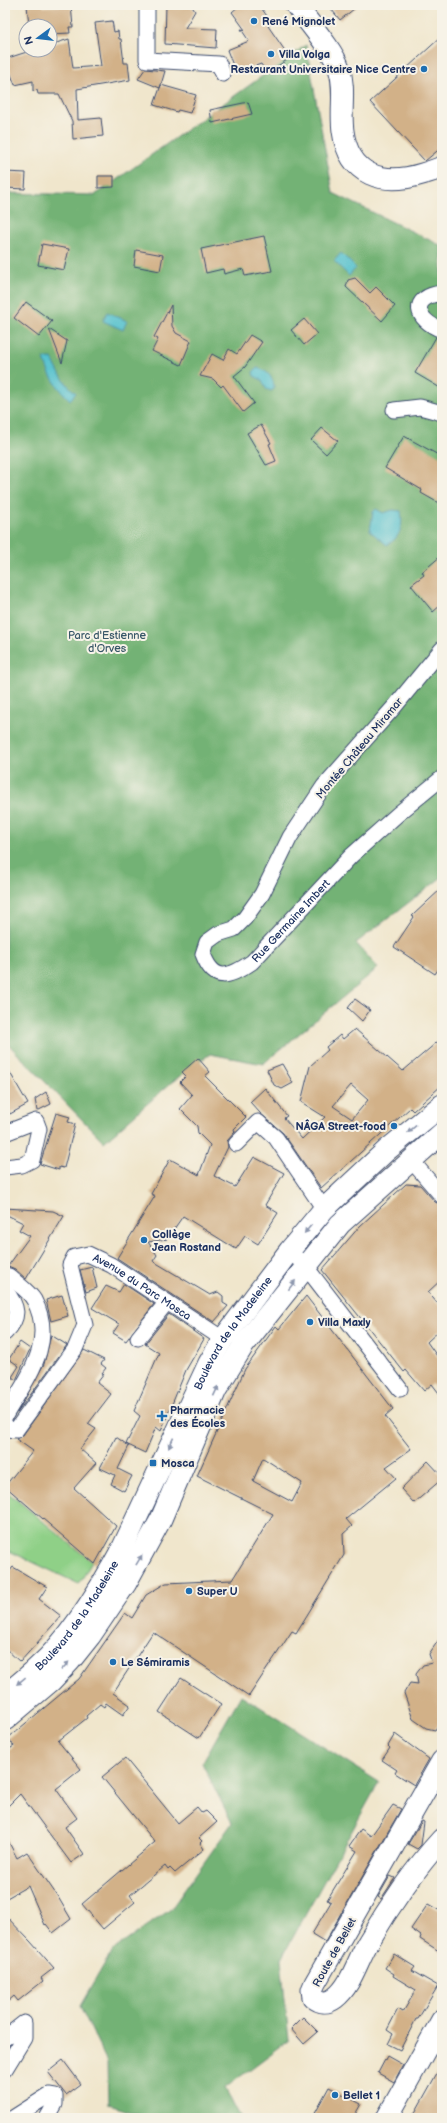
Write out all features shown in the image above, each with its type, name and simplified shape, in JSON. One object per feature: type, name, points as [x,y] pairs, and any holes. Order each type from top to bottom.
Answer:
[{"type":"street","points":[[147,5],[147,60],[219,64],[223,74]]},
{"type":"street","points":[[296,5],[338,66],[344,84],[342,131],[349,155],[364,171],[383,179],[407,178],[441,168]]},
{"type":"street","points":[[442,293],[430,294],[422,300],[420,309],[423,320],[429,325],[442,330]]},
{"type":"street","points":[[394,410],[420,407],[442,413]]},
{"type":"street","name":"Montée Château Miramar","points":[[262,894],[290,837],[324,786],[395,706],[442,649]]},
{"type":"street","name":"Rue Germaine Imbert","points":[[262,894],[245,918],[234,929],[218,934],[207,942],[203,954],[207,964],[215,974],[226,976],[236,974],[252,962],[351,856],[398,814],[442,778]]},
{"type":"street","name":"Boulevard de la Madeleine","points":[[5,1695],[39,1667],[55,1649],[110,1571],[209,1363],[223,1339],[290,1250],[324,1209],[387,1150],[442,1105]]},
{"type":"street","points":[[5,1133],[36,1121],[38,1129],[32,1160],[22,1165],[5,1167]]},
{"type":"street","points":[[236,1144],[258,1122],[276,1138],[324,1209]]},
{"type":"street","name":"Boulevard de la Madeleine","points":[[5,1720],[51,1682],[70,1661],[90,1636],[126,1583],[161,1519],[224,1375],[243,1346],[340,1224],[442,1133]]},
{"type":"street","points":[[411,1160],[442,1196]]},
{"type":"street","points":[[290,1250],[306,1267],[400,1389]]},
{"type":"street","name":"Avenue du Parc Mosca","points":[[5,1424],[7,1429],[16,1430],[75,1349],[85,1325],[70,1265],[74,1257],[88,1254],[111,1265],[223,1339]]},
{"type":"street","points":[[5,1275],[9,1276],[33,1299],[44,1331],[38,1358],[5,1416]]},
{"type":"street","points":[[5,1290],[14,1302],[16,1311],[12,1326],[5,1333]]},
{"type":"street","points":[[138,1338],[167,1302]]},
{"type":"street","name":"Route de Bellet","points":[[442,1761],[315,1983],[312,1990],[313,1997],[318,2002],[326,2002],[335,1998],[342,1990],[368,1942],[386,1913],[442,1840]]},
{"type":"street","points":[[387,2118],[442,2020]]},
{"type":"street","points":[[5,2038],[24,2023],[24,2038],[5,2069]]},
{"type":"street","points":[[13,2118],[50,2095],[55,2096],[56,2104],[47,2118]]},
{"type":"green space","name":"Parc d'Estienne d'Orves","points":[[306,45],[333,193],[442,246],[442,877],[356,943],[378,968],[263,1064],[210,1054],[172,1082],[104,1142],[5,1041],[5,193],[95,195]]},
{"type":"green space","points":[[5,1490],[92,1562],[79,1584],[5,1549]]},
{"type":"green space","points":[[241,1695],[379,1782],[281,1959],[289,2040],[225,2088],[241,2118],[151,2118],[108,2105],[107,2062],[80,2006],[112,1951],[171,1909],[232,1823],[202,1763]]},
{"type":"water","points":[[341,253],[356,268],[349,276],[334,261]]},
{"type":"water","points":[[107,312],[127,321],[123,330],[103,321]]},
{"type":"water","points":[[52,358],[62,377],[76,393],[70,400],[57,386],[48,371],[44,359]]},
{"type":"water","points":[[257,368],[264,370],[270,376],[274,389],[271,391],[266,389],[262,380],[254,376],[253,372]]},
{"type":"water","points":[[376,509],[383,513],[393,510],[401,511],[402,522],[400,531],[392,542],[387,545],[370,531],[373,512]]},
{"type":"building","points":[[27,5],[43,5],[43,7],[71,5],[73,27],[69,27],[70,33],[58,34],[58,18],[28,18]]},
{"type":"building","points":[[166,5],[191,5],[195,11],[185,28],[217,29],[216,48],[165,44]]},
{"type":"building","points":[[240,5],[259,5],[272,23],[268,26],[290,58],[267,73],[261,64],[236,73],[227,50],[249,41],[241,29],[245,30],[232,12]]},
{"type":"building","points":[[328,5],[359,5],[340,20]]},
{"type":"building","points":[[112,21],[114,32],[118,31],[119,39],[121,39],[124,63],[128,63],[130,80],[77,89],[78,120],[101,118],[103,136],[73,139],[72,121],[59,94],[38,94],[37,90],[33,91],[33,81],[15,85],[5,59],[18,55],[18,58],[58,58],[58,42],[69,39],[73,68],[101,66],[95,23]]},
{"type":"building","name":"Restaurant Universitaire Nice Centre","points":[[442,36],[442,147],[425,161],[370,102]]},
{"type":"building","points":[[145,69],[165,71],[160,88],[138,79]]},
{"type":"building","points":[[161,85],[196,95],[190,113],[178,110],[177,112],[154,105]]},
{"type":"building","points":[[248,102],[252,114],[212,123],[210,110]]},
{"type":"building","points":[[5,172],[26,173],[25,189],[5,188]]},
{"type":"building","points":[[98,176],[114,176],[114,187],[98,188]]},
{"type":"building","points":[[264,236],[272,271],[245,276],[243,269],[224,274],[223,269],[206,273],[201,249]]},
{"type":"building","points":[[42,244],[69,249],[64,270],[38,265]]},
{"type":"building","points":[[136,250],[163,255],[160,271],[134,266]]},
{"type":"building","points":[[355,278],[370,293],[376,287],[395,306],[382,321],[346,287],[348,280]]},
{"type":"building","points":[[26,302],[52,321],[39,337],[14,318]]},
{"type":"building","points":[[171,305],[172,326],[176,333],[191,341],[181,365],[152,351],[158,339],[154,337]]},
{"type":"building","points":[[304,319],[317,334],[304,345],[291,330]]},
{"type":"building","points":[[49,329],[67,341],[62,363]]},
{"type":"building","points":[[250,335],[262,342],[245,367],[234,376],[254,403],[243,412],[223,385],[221,387],[213,379],[200,376],[212,354],[223,360],[229,349],[237,354]]},
{"type":"building","points":[[436,337],[442,339],[442,389],[415,373]]},
{"type":"building","points":[[261,425],[271,443],[269,444],[276,461],[266,465],[247,433]]},
{"type":"building","points":[[322,428],[338,441],[326,454],[311,440]]},
{"type":"building","points":[[404,436],[442,457],[442,505],[421,493],[422,490],[385,468]]},
{"type":"building","points":[[442,555],[442,604],[433,612],[411,585],[424,575],[422,572]]},
{"type":"building","points":[[442,888],[442,964],[435,974],[394,947],[414,917],[412,916]]},
{"type":"building","points":[[355,999],[370,1010],[362,1021],[348,1008]]},
{"type":"building","points":[[355,1029],[403,1071],[442,1038],[442,1085],[413,1111],[410,1108],[321,1188],[283,1133],[250,1102],[265,1088],[287,1116],[284,1118],[302,1139],[325,1117],[301,1102],[310,1066],[328,1050],[326,1047],[340,1035],[343,1039]],"holes":[[[351,1085],[368,1100],[352,1119],[333,1106]]]},
{"type":"building","name":"Collège Jean Rostand","points":[[198,1058],[210,1072],[205,1076],[246,1117],[234,1129],[235,1132],[227,1141],[228,1147],[214,1176],[235,1187],[254,1157],[284,1173],[265,1205],[278,1213],[258,1244],[245,1236],[236,1249],[183,1216],[167,1239],[148,1242],[157,1255],[153,1261],[210,1295],[218,1292],[223,1296],[223,1303],[228,1306],[214,1322],[117,1258],[155,1196],[151,1194],[170,1159],[199,1175],[210,1145],[198,1133],[197,1126],[180,1109],[192,1095],[180,1082],[186,1076],[182,1072]]},
{"type":"building","points":[[5,1064],[28,1104],[10,1114],[5,1105]]},
{"type":"building","points":[[282,1064],[293,1083],[282,1089],[274,1085],[267,1070]]},
{"type":"building","points":[[46,1092],[51,1104],[37,1111],[35,1099]]},
{"type":"building","points":[[56,1113],[70,1117],[68,1122],[75,1124],[64,1168],[59,1167],[59,1170],[40,1164]]},
{"type":"building","points":[[406,1184],[420,1185],[435,1202],[442,1205],[442,1279],[428,1292],[442,1309],[442,1328],[427,1342],[442,1363],[442,1397],[432,1384],[424,1391],[406,1370],[404,1372],[322,1270],[360,1226]]},
{"type":"building","points":[[5,1208],[53,1211],[64,1216],[26,1279],[15,1269],[8,1266],[30,1236],[19,1230],[23,1223],[5,1214]]},
{"type":"building","points":[[92,1267],[97,1288],[86,1292],[80,1270]]},
{"type":"building","points":[[124,1284],[154,1304],[126,1341],[113,1333],[119,1324],[92,1308],[106,1286],[119,1292]]},
{"type":"building","points":[[62,1295],[68,1316],[51,1321],[46,1300]]},
{"type":"building","points":[[306,1296],[393,1409],[385,1416],[411,1449],[386,1467],[396,1478],[346,1519],[352,1526],[343,1534],[344,1555],[296,1633],[292,1631],[249,1696],[153,1632],[113,1693],[130,1705],[123,1715],[106,1703],[104,1707],[100,1704],[86,1716],[87,1718],[58,1741],[81,1769],[56,1789],[77,1818],[65,1827],[84,1854],[71,1863],[20,1794],[5,1809],[5,1752],[14,1746],[8,1738],[79,1679],[125,1613],[132,1618],[146,1595],[166,1583],[232,1580],[273,1514],[197,1476],[245,1369],[276,1326],[279,1329]],"holes":[[[263,1458],[302,1483],[292,1502],[253,1481]]]},
{"type":"building","points":[[169,1314],[204,1339],[186,1370],[161,1431],[156,1427],[145,1453],[126,1444],[140,1416],[134,1411],[159,1353],[145,1344]]},
{"type":"building","points":[[51,1335],[67,1345],[17,1413],[44,1364]]},
{"type":"building","points":[[20,1342],[30,1349],[16,1380],[12,1377],[19,1366],[9,1359]]},
{"type":"building","points":[[84,1350],[104,1360],[101,1364],[106,1368],[102,1373],[104,1374],[97,1383],[111,1394],[88,1424],[96,1429],[80,1449],[96,1463],[74,1488],[116,1526],[95,1564],[5,1486],[33,1451],[16,1439],[23,1435]]},
{"type":"building","points":[[116,1437],[129,1446],[118,1469],[132,1476],[124,1491],[111,1484],[115,1475],[100,1468]]},
{"type":"building","points":[[428,1461],[442,1476],[442,1479],[414,1503],[401,1489]]},
{"type":"building","points":[[13,1567],[47,1587],[39,1599],[61,1616],[20,1662],[5,1648],[5,1577]]},
{"type":"building","points":[[442,1635],[442,1719],[435,1730],[426,1728],[413,1719],[404,1693],[410,1683],[418,1684],[416,1674],[423,1665],[432,1663],[429,1654]]},
{"type":"building","points":[[181,1678],[221,1704],[199,1738],[159,1712]]},
{"type":"building","points":[[395,1734],[429,1759],[414,1785],[395,1773],[397,1770],[382,1760],[390,1748],[388,1746]]},
{"type":"building","points":[[125,1758],[178,1823],[197,1807],[202,1813],[206,1811],[217,1822],[199,1838],[202,1841],[200,1843],[204,1849],[175,1873],[170,1868],[168,1870],[165,1866],[130,1895],[135,1902],[103,1929],[82,1904],[155,1842],[102,1777]]},
{"type":"building","points":[[393,1805],[401,1809],[325,1942],[312,1934],[331,1902],[327,1900],[357,1851],[349,1846],[361,1829],[371,1836]]},
{"type":"building","points":[[422,1821],[424,1822],[421,1845],[417,1849],[408,1844]]},
{"type":"building","points":[[5,1835],[17,1858],[27,1852],[58,1897],[71,1919],[53,1933],[46,1924],[45,1925],[28,1886],[5,1899]]},
{"type":"building","points":[[390,1876],[395,1878],[381,1899],[378,1897]]},
{"type":"building","points":[[428,1904],[442,1912],[442,1953],[420,1939],[421,1936],[411,1929]]},
{"type":"building","points":[[5,1915],[54,1968],[41,1978],[43,1981],[18,2001],[14,1996],[5,2004]]},
{"type":"building","points":[[394,1954],[415,1967],[412,1971],[438,1986],[418,2019],[416,2019],[400,2050],[388,2044],[393,2034],[387,2030],[398,2009],[403,2012],[416,1990],[393,1976],[394,1974],[385,1968]]},
{"type":"building","points":[[303,2017],[318,2032],[304,2044],[291,2029]]},
{"type":"building","points":[[387,2056],[403,2065],[394,2082],[378,2073]]},
{"type":"building","points":[[63,2060],[81,2084],[66,2095],[48,2072]]},
{"type":"building","points":[[442,2064],[442,2118],[412,2118],[431,2084]]},
{"type":"building","name":"Bellet 1","points":[[329,2087],[361,2104],[353,2118],[312,2118]]},
{"type":"place","name":"René Mignolet","points":[[254,21]]},
{"type":"place","name":"Villa Volga","points":[[271,54]]},
{"type":"place","name":"Restaurant Universitaire Nice Centre","points":[[424,69]]},
{"type":"place","name":"NÂGA Street-food","points":[[394,1126]]},
{"type":"place","name":"Collège Jean Rostand","points":[[144,1240]]},
{"type":"place","name":"Villa Maxly","points":[[310,1322]]},
{"type":"place","name":"Pharmacie des Écoles","points":[[162,1416]]},
{"type":"place","name":"Mosca","points":[[153,1463]]},
{"type":"place","name":"Super U","points":[[189,1591]]},
{"type":"place","name":"Le Sémiramis","points":[[113,1662]]},
{"type":"place","name":"Bellet 1","points":[[335,2095]]}]
